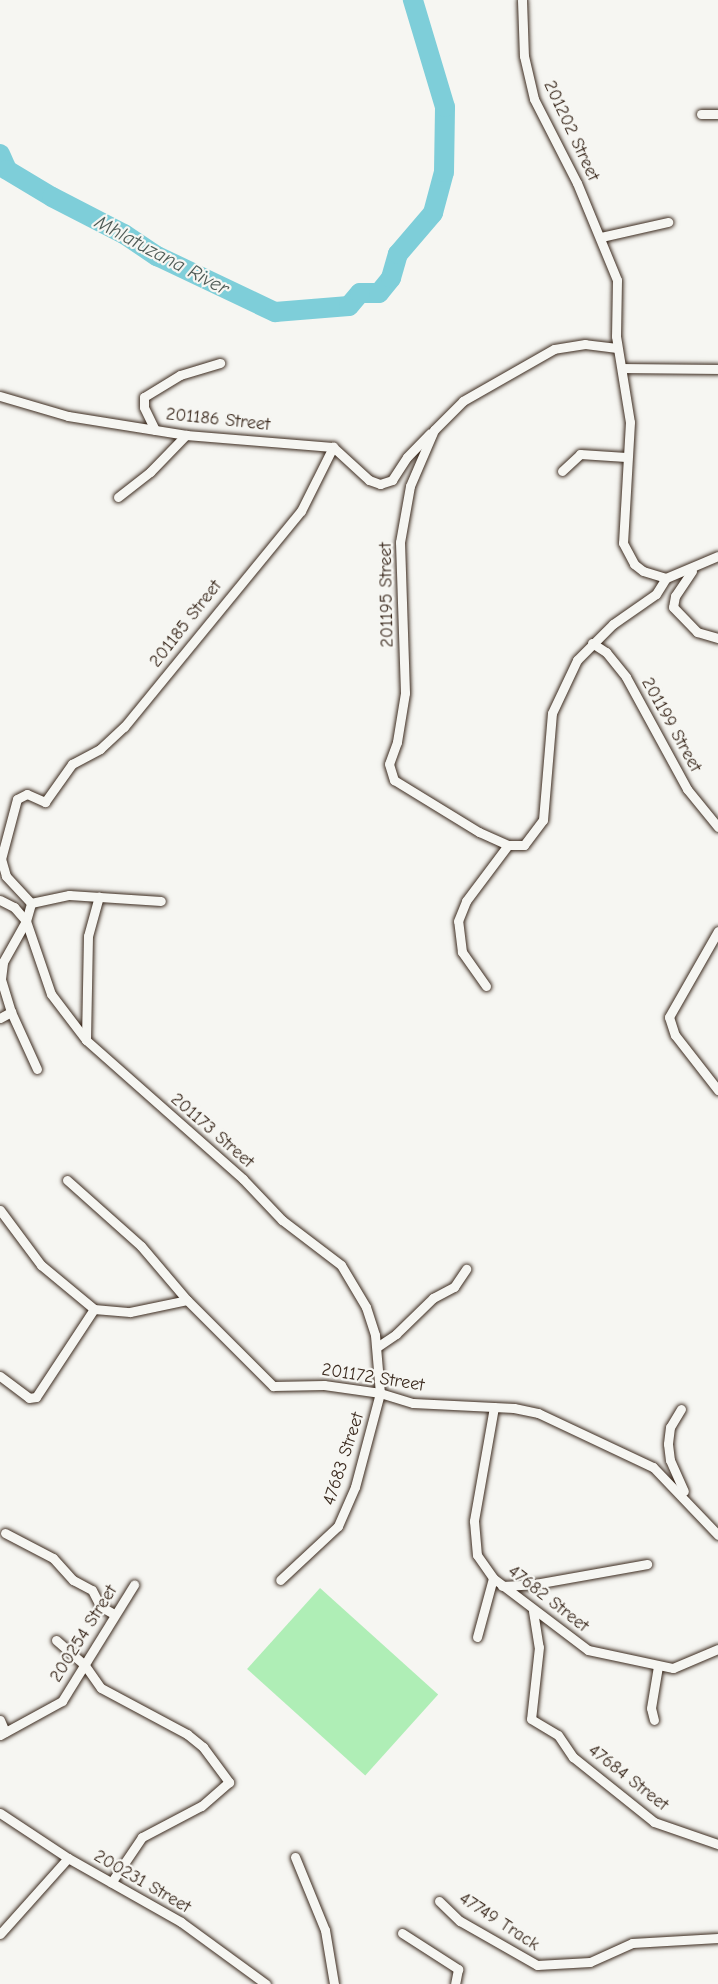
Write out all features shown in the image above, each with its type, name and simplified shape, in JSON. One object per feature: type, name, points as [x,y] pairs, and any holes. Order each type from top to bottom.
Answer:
[{"type":"street","name":"201202 Street","points":[[522,0],[524,56],[534,99],[601,237],[617,280],[618,348],[630,422],[626,457],[623,543],[634,564],[643,571],[666,578]]},
{"type":"street","points":[[701,114],[718,114]]},
{"type":"street","points":[[601,237],[668,222]]},
{"type":"street","name":"201195 Street","points":[[508,845],[402,786],[388,769],[405,693],[400,542],[410,486],[434,430],[463,401],[554,350],[585,344],[618,348]]},
{"type":"street","points":[[155,430],[144,407],[144,397],[180,375],[219,363]]},
{"type":"street","points":[[623,368],[718,369]]},
{"type":"street","name":"201186 Street","points":[[0,396],[68,416],[186,435],[333,447]]},
{"type":"street","points":[[333,447],[369,480],[380,484],[392,480],[407,457],[434,430]]},
{"type":"street","points":[[118,497],[150,472],[186,435]]},
{"type":"street","name":"201185 Street","points":[[31,903],[6,876],[1,851],[17,799],[27,794],[45,802],[68,767],[106,744],[151,690],[168,677],[207,621],[301,511],[333,447]]},
{"type":"street","points":[[562,471],[580,454],[626,457]]},
{"type":"street","points":[[486,986],[462,952],[459,921],[465,901],[508,845],[524,845],[543,820],[552,712],[577,660],[592,643],[656,594],[666,578],[693,569],[718,556]]},
{"type":"street","points":[[693,569],[675,596],[673,607],[697,633],[718,638]]},
{"type":"street","name":"201199 Street","points":[[592,643],[606,652],[626,677],[687,789],[718,827]]},
{"type":"street","points":[[37,1069],[11,1012],[2,970],[26,921],[31,903],[54,896],[99,896],[161,901]]},
{"type":"street","points":[[86,1040],[88,936],[99,896]]},
{"type":"street","points":[[0,900],[14,908],[26,921]]},
{"type":"street","name":"201173 Street","points":[[26,921],[51,993],[86,1040],[282,1220],[341,1266],[366,1306],[377,1347],[380,1393]]},
{"type":"street","points":[[718,932],[671,1010],[669,1019],[675,1035],[718,1090]]},
{"type":"street","points":[[0,1018],[11,1012]]},
{"type":"street","name":"201172 Street","points":[[67,1180],[141,1246],[187,1300],[273,1386],[324,1385],[380,1393],[413,1403],[494,1407],[538,1413],[626,1451],[668,1478],[718,1535]]},
{"type":"street","points":[[0,1210],[41,1265],[94,1309],[130,1312],[187,1300]]},
{"type":"street","points":[[377,1347],[396,1334],[433,1298],[454,1287],[466,1269]]},
{"type":"street","points":[[0,1376],[35,1398],[94,1309]]},
{"type":"street","name":"47683 Street","points":[[280,1580],[338,1526],[355,1487],[380,1393]]},
{"type":"street","name":"47682 Street","points":[[494,1407],[474,1521],[477,1555],[493,1578],[533,1611],[588,1650],[658,1666],[680,1667],[718,1649]]},
{"type":"street","points":[[681,1409],[670,1427],[668,1444],[670,1460],[687,1499]]},
{"type":"street","points":[[5,1533],[53,1558],[73,1580],[92,1590],[100,1606],[114,1614]]},
{"type":"street","points":[[502,1586],[535,1584],[647,1564]]},
{"type":"street","points":[[477,1637],[493,1578]]},
{"type":"street","name":"200254 Street","points":[[2,1733],[62,1701],[134,1585]]},
{"type":"street","name":"47684 Street","points":[[533,1611],[539,1647],[531,1719],[558,1735],[573,1756],[654,1822],[718,1844]]},
{"type":"street","points":[[56,1640],[84,1664],[101,1688],[187,1734],[203,1747],[229,1782],[201,1806],[142,1837],[111,1883]]},
{"type":"street","points":[[654,1720],[651,1708],[658,1666]]},
{"type":"street","points":[[0,1720],[2,1733]]},
{"type":"street","name":"200231 Street","points":[[0,1813],[68,1858],[181,1922],[266,1984]]},
{"type":"street","points":[[294,1857],[325,1930],[333,1984]]},
{"type":"street","points":[[0,1934],[68,1858]]},
{"type":"street","name":"47749 Track","points":[[439,1901],[460,1921],[537,1965],[590,1962],[632,1943],[718,1938]]},
{"type":"street","points":[[402,1933],[458,1970],[455,1984]]},
{"type":"green space","points":[[320,1588],[438,1694],[365,1775],[247,1669]]},
{"type":"waterway","name":"Mhlatuzana River","points":[[0,154],[7,170],[52,197],[124,234],[157,256],[275,312],[349,306],[360,293],[379,293],[391,278],[398,254],[433,213],[444,172],[445,107],[413,0]]}]
